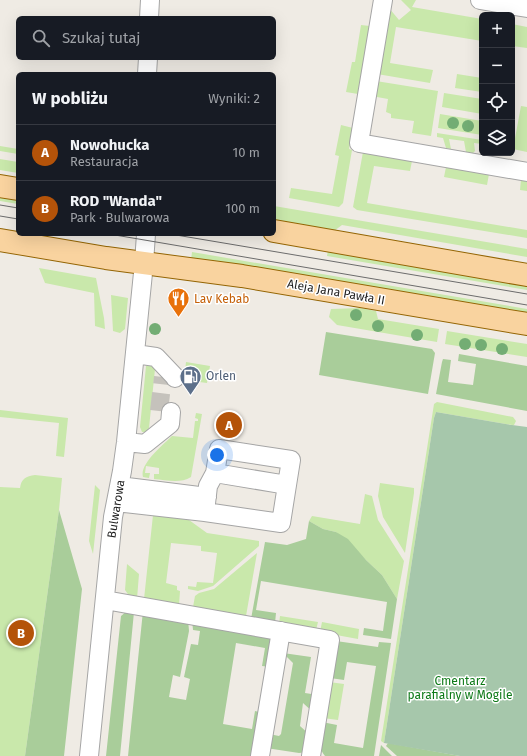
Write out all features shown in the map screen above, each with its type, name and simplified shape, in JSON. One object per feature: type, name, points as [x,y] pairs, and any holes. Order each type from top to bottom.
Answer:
[{"type":"main road","points":[[0,186],[16,189]]},
{"type":"main road","points":[[276,231],[527,275]]},
{"type":"main road","name":"Aleja Jana Pawła II","points":[[0,240],[92,256],[242,276],[527,324]]},
{"type":"street","points":[[149,16],[150,0]]},
{"type":"street","points":[[383,0],[359,143],[527,172]]},
{"type":"street","points":[[480,0],[522,5]]},
{"type":"street","points":[[148,60],[148,72]]},
{"type":"street","name":"Bulwarowa","points":[[89,756],[117,494],[126,442],[146,236]]},
{"type":"street","points":[[135,354],[156,357],[167,374]]},
{"type":"street","points":[[126,442],[145,444],[170,424],[165,411]]},
{"type":"street","points":[[219,449],[291,460],[281,523],[209,492],[219,449]]},
{"type":"street","points":[[117,494],[286,491]]},
{"type":"street","points":[[105,600],[330,640],[311,756]]},
{"type":"street","points":[[260,756],[281,632]]},
{"type":"green space","points":[[401,0],[416,0],[412,7],[479,18],[479,41],[396,27],[390,63],[433,70],[430,83],[377,74],[389,8],[399,20],[411,10]]},
{"type":"green space","points":[[361,25],[370,26],[358,94],[346,92],[352,62],[355,62]]},
{"type":"green space","points":[[515,25],[527,27],[527,48],[515,46]]},
{"type":"green space","points":[[457,74],[479,78],[479,92],[455,88]]},
{"type":"green space","points":[[376,81],[438,91],[431,136],[412,133],[414,121],[391,118],[391,114],[386,112],[388,99],[377,97],[374,93]]},
{"type":"green space","points":[[444,93],[479,99],[479,113],[442,107]]},
{"type":"green space","points":[[521,106],[527,107],[527,152],[515,149],[515,138]]},
{"type":"green space","points":[[440,114],[479,120],[479,135],[438,128]]},
{"type":"green space","points":[[341,125],[353,128],[349,149],[352,150],[343,203],[339,207],[289,198],[291,188],[332,194],[339,156],[335,155]]},
{"type":"green space","points":[[437,133],[479,140],[479,144],[474,143],[475,151],[473,153],[466,152],[464,141],[449,139],[451,149],[446,148],[443,138],[437,137]]},
{"type":"green space","points":[[0,146],[16,149],[16,154],[0,151]]},
{"type":"green space","points":[[363,152],[412,161],[410,171],[374,166],[367,203],[527,230],[527,238],[357,210],[353,207]]},
{"type":"green space","points":[[0,159],[16,162],[16,173],[0,170]]},
{"type":"green space","points":[[446,167],[489,174],[487,185],[444,177]]},
{"type":"green space","points":[[521,179],[527,180],[527,191],[520,190]]},
{"type":"green space","points":[[0,196],[16,199],[16,204],[0,201]]},
{"type":"green space","points":[[276,206],[527,249],[527,257],[342,225],[334,231],[276,221]]},
{"type":"green space","points":[[328,250],[527,285],[527,290],[327,256]]},
{"type":"green space","points":[[192,252],[527,309],[527,314],[191,260]]},
{"type":"green space","points":[[39,268],[96,278],[105,329],[95,326],[94,293],[45,283]]},
{"type":"green space","points":[[111,295],[128,298],[125,329],[120,333],[113,331]]},
{"type":"green space","points":[[360,308],[376,311],[378,319],[439,329],[437,342],[337,325],[329,317],[331,309]]},
{"type":"green space","points":[[447,331],[527,344],[527,357],[445,344]]},
{"type":"green space","points":[[326,332],[432,349],[435,353],[428,394],[319,375]]},
{"type":"green space","points":[[459,354],[527,366],[527,411],[436,394],[443,359],[451,360],[448,382],[473,385],[476,364],[458,361]]},
{"type":"green space","points":[[186,362],[210,366],[207,383],[184,380]]},
{"type":"green space","points":[[149,364],[155,367],[155,369],[149,428],[146,432],[142,432],[140,427],[146,366]]},
{"type":"green space","points":[[437,402],[513,417],[516,421],[514,425],[512,425],[436,412],[384,743],[381,741],[434,404]]},
{"type":"green space","points":[[0,410],[68,418],[64,457],[56,456],[59,423],[0,417]]},
{"type":"green space","name":"Cmentarz parafialny w Mogile","points":[[436,412],[527,427],[527,756],[460,756],[384,743]]},
{"type":"green space","points":[[196,413],[202,414],[191,477],[178,481],[154,479],[154,474],[159,474],[159,468],[146,466],[145,473],[150,473],[149,478],[143,477],[143,472],[148,460],[172,436],[193,438],[195,421],[198,421],[198,419],[195,418]]},
{"type":"green space","points":[[35,475],[62,478],[59,510],[25,756],[0,756],[0,487],[20,488],[24,478]]},
{"type":"green space","points":[[380,483],[414,488],[405,553],[383,517],[378,496]]},
{"type":"green space","points":[[95,485],[100,490],[93,554],[89,541]]},
{"type":"green space","points":[[365,494],[372,496],[378,520],[404,561],[397,599],[382,575],[336,532],[323,529],[309,521],[312,516],[360,524]]},
{"type":"green space","points":[[59,510],[82,589],[64,756],[25,756]]},
{"type":"green space","points":[[153,515],[189,520],[207,533],[259,541],[259,546],[213,586],[198,591],[188,589],[188,586],[196,587],[197,582],[213,583],[217,553],[201,551],[201,546],[171,543],[166,583],[177,586],[177,590],[180,591],[179,605],[144,599]]},
{"type":"green space","points":[[309,521],[323,529],[336,532],[348,539],[366,560],[382,575],[397,599],[391,639],[363,635],[364,628],[383,631],[387,602],[261,581],[256,610],[276,613],[275,623],[251,619],[265,542],[287,545],[306,539]]},
{"type":"green space","points":[[257,553],[246,616],[193,607],[195,596],[199,593],[214,589]]},
{"type":"green space","points":[[127,564],[139,574],[137,599],[130,597],[125,590]]},
{"type":"green space","points":[[127,611],[134,612],[120,756],[106,756],[121,616]]},
{"type":"green space","points":[[143,611],[188,619],[189,631],[180,677],[173,675],[169,697],[186,700],[190,679],[184,677],[191,644],[198,645],[200,631],[193,630],[192,619],[259,630],[274,640],[271,667],[262,666],[265,648],[236,643],[223,724],[252,729],[255,711],[263,713],[256,756],[128,756]]},
{"type":"green space","points":[[280,616],[318,622],[316,630],[279,624]]},
{"type":"green space","points":[[322,622],[359,629],[358,639],[320,632]]},
{"type":"green space","points":[[336,641],[378,647],[379,642],[391,643],[374,756],[325,756],[320,748],[319,740],[322,722],[337,725],[334,743],[363,748],[376,666],[347,662],[344,680],[330,678]]},
{"type":"green space","points":[[283,653],[311,657],[305,693],[318,695],[315,714],[303,703],[300,726],[311,736],[308,752],[299,753],[266,748],[269,734],[279,736],[281,734],[293,663]]},
{"type":"green space","points":[[329,682],[344,684],[338,720],[323,718]]},
{"type":"green space","points":[[388,743],[460,756],[397,756],[386,746]]},
{"type":"green space","points":[[381,745],[392,756],[379,756]]},
{"type":"tunnel","points":[[159,411],[163,377]]},
{"type":"tram line","points":[[0,205],[16,208]]},
{"type":"tram line","points":[[0,216],[16,219]]},
{"type":"tram line","points":[[121,236],[527,305]]},
{"type":"tram line","points":[[182,236],[527,294]]},
{"type":"place","name":"Lav Kebab","points":[[179,318]]},
{"type":"place","name":"Orlen","points":[[190,396]]},
{"type":"place","name":"Nowohucka","points":[[229,425]]},
{"type":"place","name":"ROD \"Wanda\"","points":[[21,633]]}]
